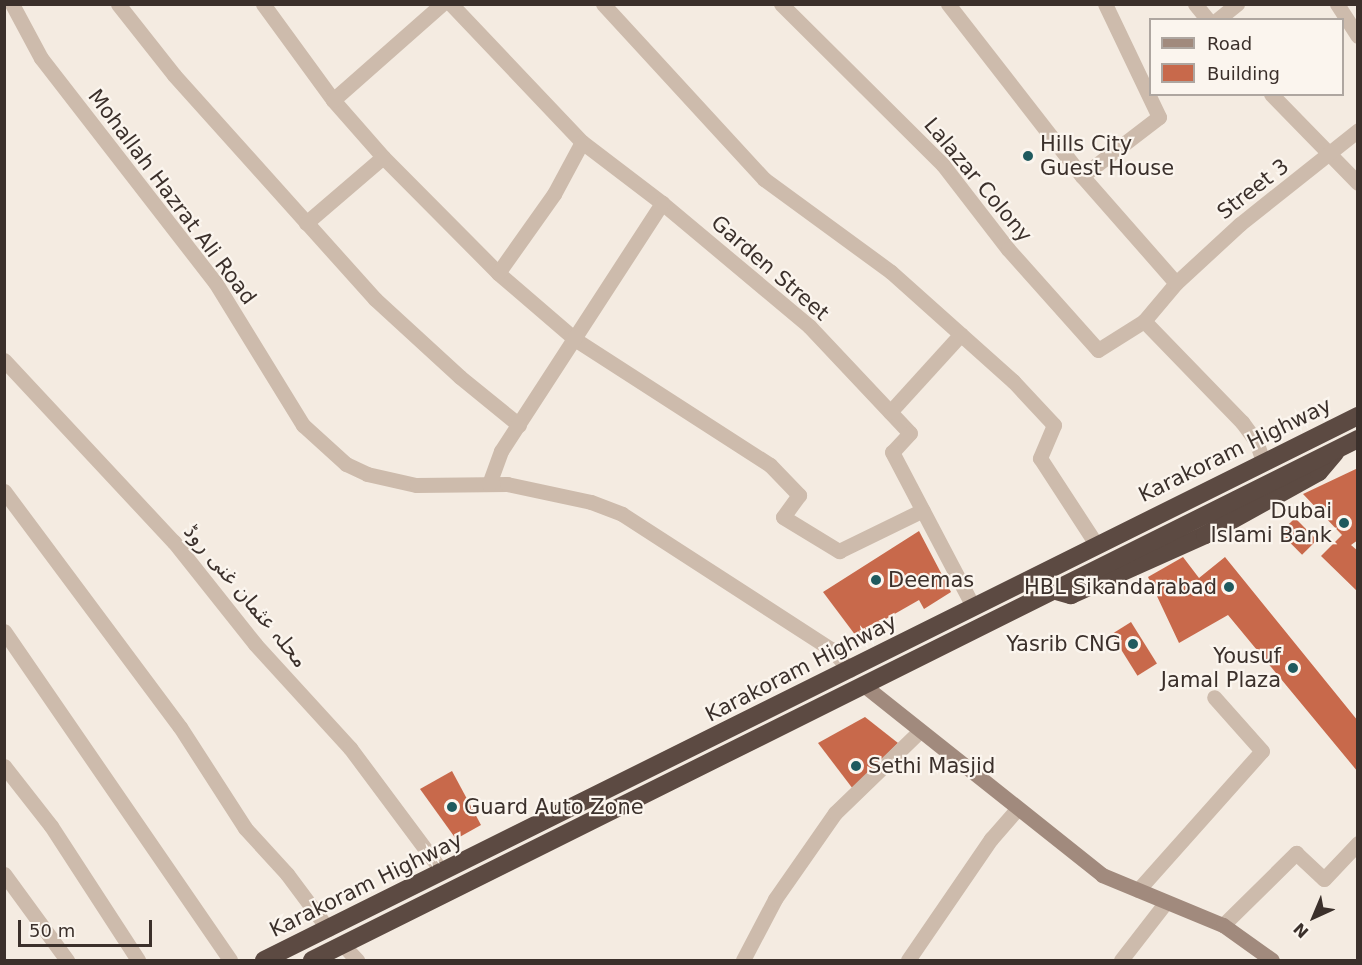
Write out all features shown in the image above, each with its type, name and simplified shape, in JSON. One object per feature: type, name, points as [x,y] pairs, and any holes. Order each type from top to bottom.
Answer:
[{"type":"highway","name":"Karakoram Highway","points":[[264,960],[441,870],[850,669],[1179,502],[1358,416]]},
{"type":"highway","name":"Karakoram Highway","points":[[312,960],[866,687],[1186,522],[1358,439]]},
{"type":"highway","points":[[1053,590],[1071,595],[1204,535],[1319,472],[1341,447]]},
{"type":"highway","points":[[1179,502],[1186,522]]},
{"type":"street","name":"Mohallah Hazrat Ali Road","points":[[12,4],[41,58],[215,282],[303,425],[346,464],[368,474],[416,484],[507,484],[561,495],[622,514],[831,649],[850,669]]},
{"type":"street","points":[[118,4],[174,75],[375,299],[460,377],[519,425]]},
{"type":"street","points":[[263,4],[333,100],[383,157],[498,273],[576,340],[770,465],[799,495],[783,517],[839,551],[923,510]]},
{"type":"street","points":[[333,100],[442,4]]},
{"type":"street","name":"Garden Street","points":[[451,4],[582,142],[662,203],[809,326],[910,433],[891,452],[973,606]]},
{"type":"street","points":[[603,4],[764,179],[891,272],[1013,381],[1054,425],[1040,458],[1096,544]]},
{"type":"street","name":"Lalazar Colony","points":[[781,4],[943,165],[1008,249],[1098,350],[1144,321],[1176,283]]},
{"type":"street","points":[[948,4],[1082,176],[1176,283]]},
{"type":"street","points":[[1082,176],[1159,117],[1105,4]]},
{"type":"street","points":[[1195,4],[1206,18]]},
{"type":"street","points":[[1219,18],[1237,4]]},
{"type":"street","points":[[1337,4],[1358,36]]},
{"type":"street","points":[[1273,96],[1328,157],[1358,183]]},
{"type":"street","name":"Street 3","points":[[1176,283],[1240,224],[1328,157],[1358,130]]},
{"type":"street","points":[[498,273],[555,194],[582,142]]},
{"type":"street","points":[[306,224],[383,157]]},
{"type":"street","points":[[489,484],[491,470],[662,203]]},
{"type":"street","points":[[1144,321],[1242,422],[1256,441],[1263,461]]},
{"type":"street","points":[[890,412],[960,334]]},
{"type":"street","name":"محلہ عثمان غنی روڈ","points":[[4,360],[174,542],[255,644],[350,748],[441,870]]},
{"type":"street","points":[[4,491],[180,726],[245,828],[287,874],[328,929]]},
{"type":"street","points":[[4,631],[230,960]]},
{"type":"street","points":[[866,687],[919,732],[1102,875],[1223,925],[1272,960]]},
{"type":"street","points":[[1138,890],[1262,751],[1214,697]]},
{"type":"street","points":[[743,960],[775,899],[835,813],[919,732]]},
{"type":"street","points":[[4,766],[51,826],[138,960]]},
{"type":"street","points":[[908,960],[991,839],[1017,809]]},
{"type":"street","points":[[1223,925],[1296,853],[1324,879],[1358,843]]},
{"type":"street","points":[[4,874],[67,960]]},
{"type":"street","points":[[1120,960],[1166,902]]},
{"type":"street","points":[[343,945],[357,960]]},
{"type":"building","points":[[1358,468],[1358,540],[1351,545],[1358,551],[1358,592],[1321,556],[1342,535],[1303,494]]},
{"type":"building","points":[[1295,518],[1317,540],[1302,555],[1280,533]]},
{"type":"building","name":"Deemas","points":[[919,531],[951,592],[924,609],[919,600],[856,636],[823,592]]},
{"type":"building","name":"Yousuf Jamal Plaza","points":[[1183,557],[1199,578],[1225,557],[1358,721],[1358,772],[1228,615],[1179,643],[1148,577]]},
{"type":"building","points":[[1131,622],[1157,664],[1137,676],[1111,634]]},
{"type":"building","name":"Sethi Masjid","points":[[865,717],[898,743],[853,789],[818,743]]},
{"type":"building","name":"Guard Auto Zone","points":[[452,771],[481,825],[456,839],[420,789]]},
{"type":"place","name":"Hills City Guest House","points":[[1028,156]]},
{"type":"place","name":"Dubai Islami Bank","points":[[1344,523]]},
{"type":"place","name":"Deemas","points":[[876,580]]},
{"type":"place","name":"HBL Sikandarabad","points":[[1229,587]]},
{"type":"place","name":"Yasrib CNG","points":[[1133,644]]},
{"type":"place","name":"Yousuf Jamal Plaza","points":[[1293,668]]},
{"type":"place","name":"Sethi Masjid","points":[[856,766]]},
{"type":"place","name":"Guard Auto Zone","points":[[452,807]]}]
